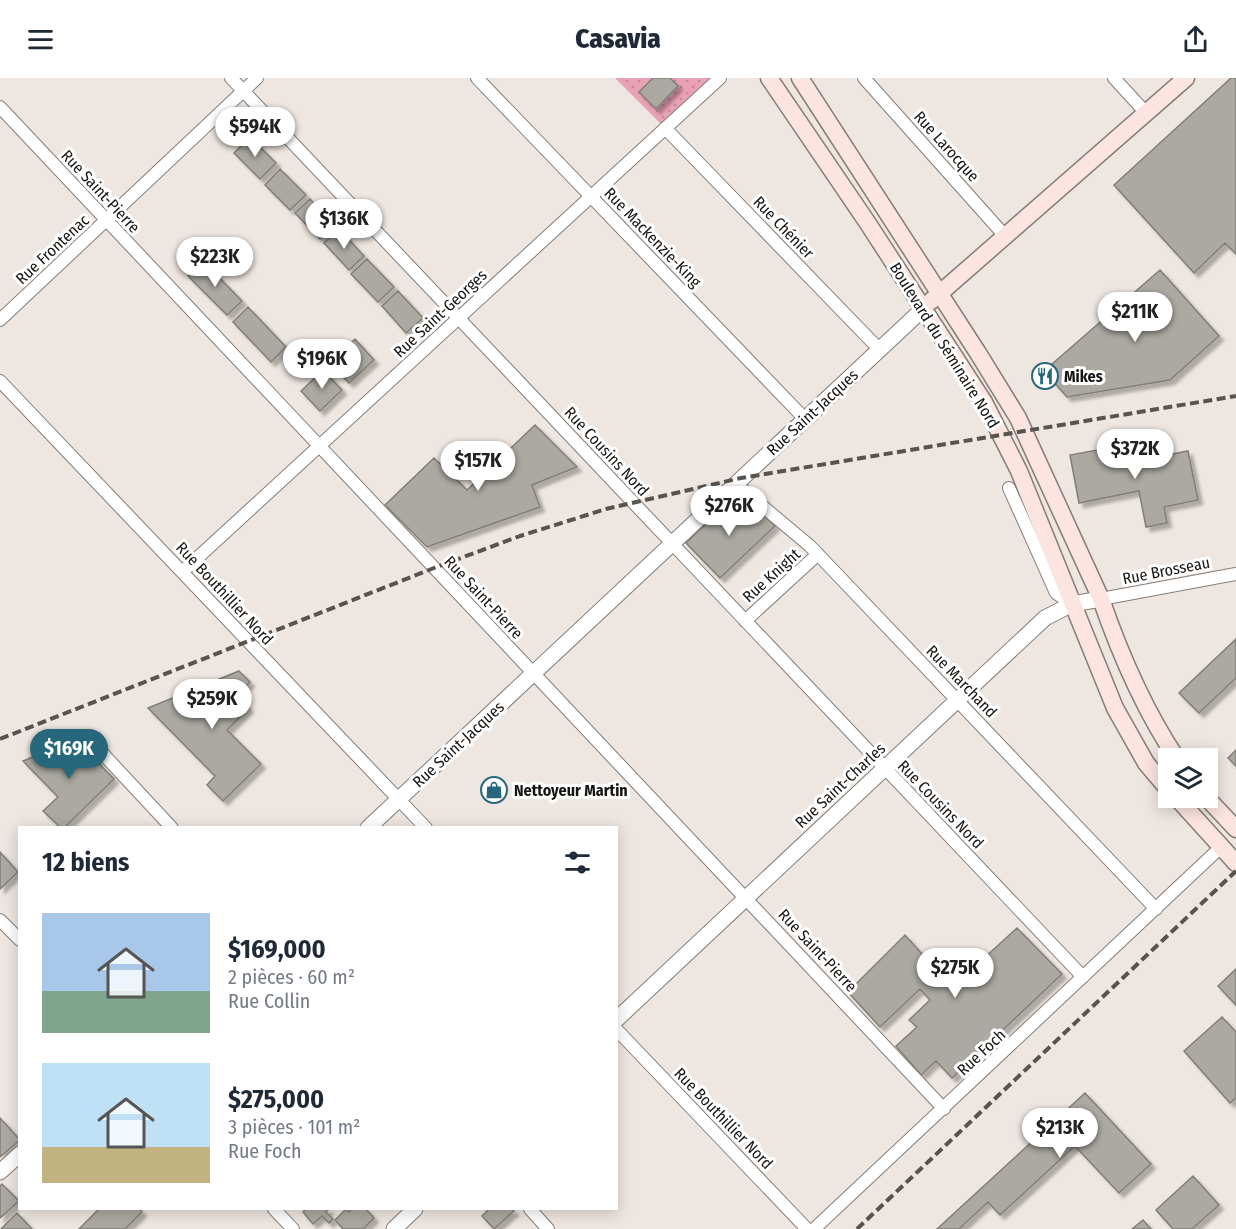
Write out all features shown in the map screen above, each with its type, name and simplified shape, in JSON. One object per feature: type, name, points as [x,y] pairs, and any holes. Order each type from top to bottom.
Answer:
[{"type":"main road","name":"Boulevard du Séminaire Nord","points":[[770,78],[984,402],[1019,471],[1115,708],[1146,763],[1158,777]]},
{"type":"main road","name":"Boulevard du Séminaire Nord","points":[[800,78],[1018,418],[1101,599],[1142,697],[1171,748]]},
{"type":"main road","name":"Rue Saint-Jacques","points":[[924,308],[1186,78]]},
{"type":"main road","points":[[1099,670],[1110,667],[1120,669],[1131,679],[1142,697]]},
{"type":"main road","points":[[1186,808],[1236,862]]},
{"type":"main road","points":[[1216,808],[1236,829]]},
{"type":"street","name":"Rue Cousins Nord","points":[[231,78],[1083,977]]},
{"type":"street","name":"Rue Frontenac","points":[[0,320],[257,78]]},
{"type":"street","name":"Rue Mackenzie-King","points":[[477,78],[805,419]]},
{"type":"street","name":"Rue Saint-Georges","points":[[182,572],[720,78]]},
{"type":"street","name":"Rue Larocque","points":[[864,78],[1005,236]]},
{"type":"street","points":[[1114,78],[1146,113]]},
{"type":"street","name":"Rue Saint-Pierre","points":[[0,107],[944,1108]]},
{"type":"street","name":"Rue Chénier","points":[[665,128],[879,350]]},
{"type":"street","name":"Rue Saint-Jacques","points":[[370,826],[924,308]]},
{"type":"street","name":"Rue Bouthillier Nord","points":[[0,381],[424,826]]},
{"type":"street","name":"Rue Marchand","points":[[736,484],[818,554],[1156,909]]},
{"type":"street","points":[[1009,488],[1056,593],[1072,604]]},
{"type":"street","name":"Rue Knight","points":[[745,621],[818,554]]},
{"type":"street","name":"Rue Brosseau","points":[[1101,599],[1236,574]]},
{"type":"street","name":"Rue Saint-Charles","points":[[618,1018],[1045,618],[1072,604],[1101,599]]},
{"type":"street","points":[[92,742],[170,826]]},
{"type":"street","name":"Rue Foch","points":[[814,1229],[1221,847]]},
{"type":"street","points":[[0,920],[18,938]]},
{"type":"street","name":"Rue Bouthillier Nord","points":[[618,1031],[807,1229]]},
{"type":"street","points":[[0,1172],[18,1156]]},
{"type":"street","points":[[275,1210],[293,1229]]},
{"type":"street","points":[[393,1229],[414,1210]]},
{"type":"street","points":[[531,1210],[548,1229]]},
{"type":"shaded area","points":[[615,78],[720,78],[665,128]]},
{"type":"building","points":[[653,78],[670,78],[678,86],[656,109],[639,92]]},
{"type":"building","points":[[1231,78],[1236,78],[1236,254],[1225,243],[1194,273],[1114,185]]},
{"type":"building","points":[[250,137],[276,163],[260,179],[234,153]]},
{"type":"building","points":[[280,169],[306,195],[290,210],[265,185]]},
{"type":"building","points":[[310,199],[335,225],[320,239],[295,213]]},
{"type":"building","points":[[339,229],[364,256],[349,270],[324,243]]},
{"type":"building","points":[[367,259],[394,287],[378,302],[351,274]]},
{"type":"building","points":[[203,261],[242,301],[227,315],[188,276]]},
{"type":"building","points":[[1160,270],[1219,336],[1170,380],[1067,397],[1044,371]]},
{"type":"building","points":[[398,291],[423,318],[406,333],[382,306]]},
{"type":"building","points":[[248,307],[286,347],[271,362],[233,322]]},
{"type":"building","points":[[355,339],[374,360],[349,383],[330,363]]},
{"type":"building","points":[[323,370],[342,390],[320,411],[301,391]]},
{"type":"building","points":[[535,425],[577,467],[532,485],[540,507],[427,547],[385,505],[434,458],[467,490]]},
{"type":"building","points":[[1124,445],[1128,463],[1188,451],[1198,500],[1164,507],[1167,523],[1146,527],[1139,491],[1079,503],[1070,455]]},
{"type":"building","points":[[734,498],[751,516],[758,509],[775,526],[720,578],[686,543]]},
{"type":"building","points":[[1236,639],[1236,678],[1199,713],[1179,693]]},
{"type":"building","points":[[239,671],[250,682],[236,696],[249,708],[227,730],[261,764],[223,801],[207,785],[215,776],[148,708]]},
{"type":"building","points":[[75,739],[114,779],[66,826],[59,826],[43,811],[58,797],[23,761]]},
{"type":"building","points":[[1236,750],[1236,766],[1228,758]]},
{"type":"building","points":[[0,852],[18,872],[0,889]]},
{"type":"building","points":[[1017,928],[1062,974],[952,1078],[936,1061],[921,1075],[896,1046],[917,1027],[909,1020],[930,1000],[920,989],[880,1027],[848,992],[905,935],[949,984],[982,960]]},
{"type":"building","points":[[1236,969],[1236,1005],[1218,986]]},
{"type":"building","points":[[1222,1017],[1236,1032],[1236,1098],[1230,1103],[1184,1051]]},
{"type":"building","points":[[1085,1093],[1151,1164],[1119,1193],[1075,1146],[1000,1215],[988,1202],[959,1229],[937,1229]]},
{"type":"building","points":[[0,1118],[18,1138],[18,1142],[0,1157]]},
{"type":"building","points":[[1193,1176],[1219,1205],[1192,1229],[1173,1229],[1156,1210]]},
{"type":"building","points":[[2,1184],[18,1202],[0,1218],[0,1186]]},
{"type":"building","points":[[98,1210],[141,1210],[142,1212],[125,1229],[79,1229]]},
{"type":"building","points":[[305,1210],[328,1210],[326,1212],[333,1219],[329,1223],[322,1216],[313,1224],[303,1212]]},
{"type":"building","points":[[345,1210],[349,1212],[367,1210],[374,1218],[363,1229],[343,1229],[335,1220]]},
{"type":"building","points":[[488,1210],[514,1211],[494,1229],[482,1216]]},
{"type":"building","points":[[17,1213],[32,1229],[1,1229]]},
{"type":"building","points":[[1143,1220],[1151,1229],[1132,1229]]},
{"type":"railway","points":[[0,739],[434,568],[520,536],[606,509],[741,478],[1236,396]]},
{"type":"railway","points":[[857,1229],[1236,871]]},
{"type":"place","name":"Mikes","points":[[1045,376]]},
{"type":"place","name":"Nettoyeur Martin","points":[[494,790]]}]
